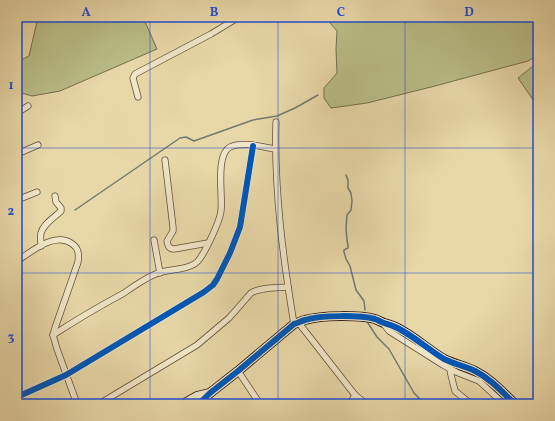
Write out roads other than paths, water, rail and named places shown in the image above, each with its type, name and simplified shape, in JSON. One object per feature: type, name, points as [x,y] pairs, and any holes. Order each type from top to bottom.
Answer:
[{"type":"street","points":[[138,97],[133,78],[135,74],[211,34],[239,17]]},
{"type":"street","points":[[17,113],[28,106]]},
{"type":"street","points":[[276,122],[275,149],[277,194],[288,288],[296,323],[355,395],[366,404]]},
{"type":"street","points":[[17,154],[38,145]]},
{"type":"street","points":[[53,335],[160,273],[178,270],[195,263],[201,256],[208,243],[221,211],[221,166],[223,154],[226,150],[237,145],[275,149]]},
{"type":"street","points":[[17,397],[66,376],[204,292],[213,285],[228,258],[240,227],[253,146]]},
{"type":"street","points":[[165,160],[174,228],[168,241],[169,247],[171,249],[176,249],[208,243]]},
{"type":"street","points":[[17,200],[37,192]]},
{"type":"street","points":[[40,246],[43,229],[49,221],[61,211],[61,208],[56,202],[55,196]]},
{"type":"street","points":[[17,261],[40,246],[58,239],[68,242],[76,248],[79,256],[78,262],[53,335],[77,404]]},
{"type":"street","points":[[154,240],[160,273]]},
{"type":"street","points":[[99,404],[197,345],[229,318],[255,290],[288,288]]},
{"type":"street","points":[[197,404],[296,323],[312,318],[351,316],[377,319],[383,323],[389,331],[443,365],[479,381],[504,404]]},
{"type":"street","points":[[383,323],[390,324],[401,330],[444,359],[486,377],[515,404]]},
{"type":"street","points":[[450,369],[455,391],[471,404]]},
{"type":"street","points":[[238,372],[260,404]]},
{"type":"street","points":[[183,404],[197,396],[210,393]]},
{"type":"street","points":[[350,404],[355,395]]},
{"type":"waterway","points":[[75,210],[180,138],[186,137],[194,141],[253,120],[277,116],[318,95]]},
{"type":"waterway","points":[[346,175],[352,201],[351,210],[347,215],[346,228],[348,248],[344,250],[344,252],[350,266],[356,290],[364,301],[365,310]]},
{"type":"waterway","points":[[366,320],[377,337],[389,349],[414,393],[425,404]]}]
